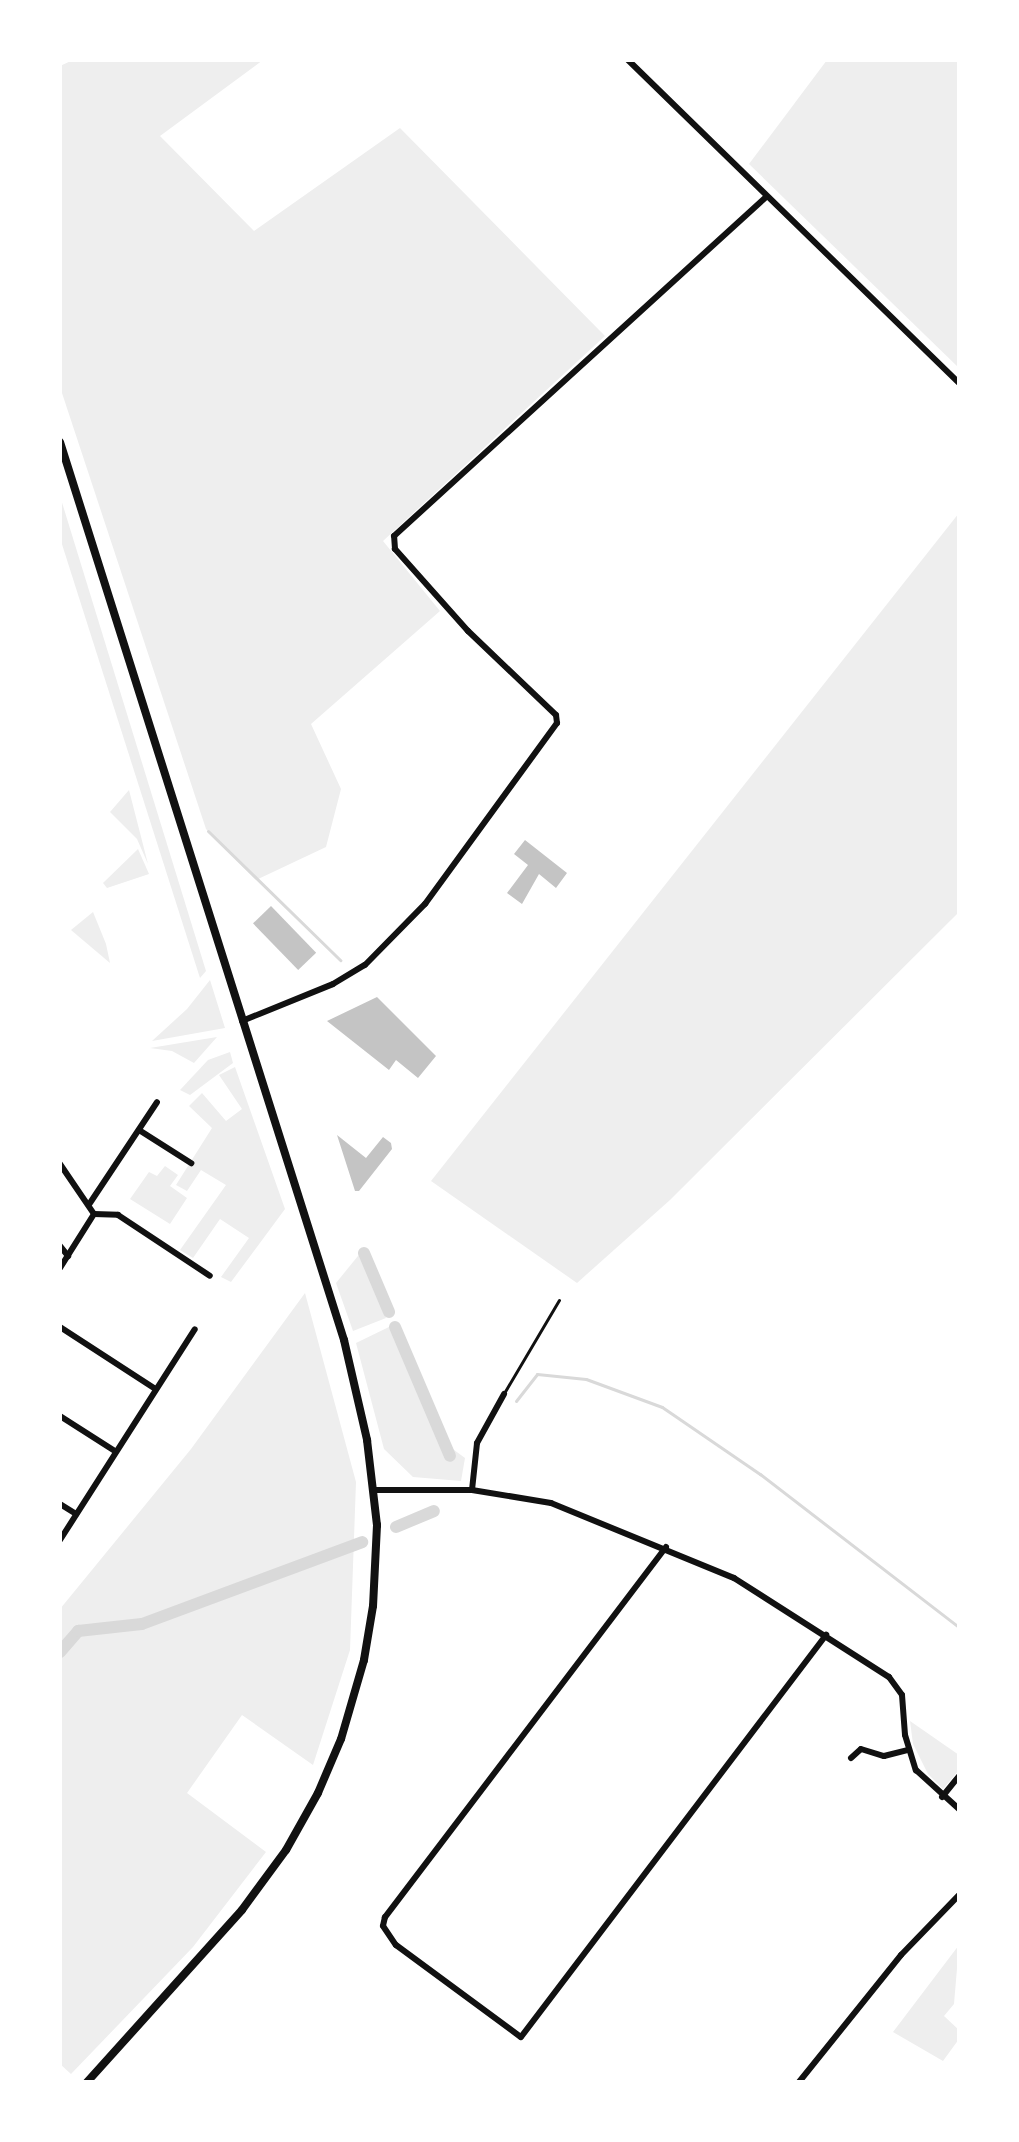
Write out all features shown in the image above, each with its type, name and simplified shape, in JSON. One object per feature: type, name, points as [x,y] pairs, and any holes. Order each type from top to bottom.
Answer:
[{"type":"main road","points":[[60,442],[354,1375],[375,1490],[370,1630],[353,1705],[318,1793],[286,1850],[242,1910],[87,2082]]},
{"type":"street","points":[[628,60],[959,383]]},
{"type":"street","points":[[242,1021],[333,984],[365,965],[425,904],[557,723],[556,715],[468,631],[395,549],[394,536],[766,197]]},
{"type":"street","points":[[90,1203],[157,1102]]},
{"type":"street","points":[[139,1130],[191,1163]]},
{"type":"street","points":[[60,1164],[90,1203],[94,1214]]},
{"type":"street","points":[[60,1268],[94,1214]]},
{"type":"street","points":[[94,1214],[118,1215],[210,1276]]},
{"type":"street","points":[[60,1246],[68,1256]]},
{"type":"street","points":[[60,1327],[154,1388]]},
{"type":"street","points":[[60,1540],[154,1388],[195,1329]]},
{"type":"street","points":[[472,1490],[477,1443],[504,1394]]},
{"type":"street","points":[[60,1416],[115,1451]]},
{"type":"street","points":[[375,1490],[472,1490],[567,1507],[734,1578],[826,1635],[898,1688],[908,1750],[925,1782],[959,1809]]},
{"type":"street","points":[[60,1504],[76,1514]]},
{"type":"street","points":[[666,1547],[385,1917],[383,1926],[396,1945],[521,2037],[826,1635]]},
{"type":"street","points":[[851,1758],[861,1749],[884,1756],[908,1750]]},
{"type":"street","points":[[942,1797],[959,1776]]},
{"type":"street","points":[[799,2082],[901,1955],[959,1895]]},
{"type":"lane","points":[[504,1394],[559,1300]]},
{"type":"shaded area","points":[[73,60],[263,60],[160,136],[254,231],[400,128],[605,336],[383,541],[440,611],[311,724],[341,789],[326,847],[256,880],[206,829],[60,387],[60,66]]},
{"type":"shaded area","points":[[827,60],[959,60],[959,368],[749,164]]},
{"type":"shaded area","points":[[60,496],[206,971],[200,978],[60,538]]},
{"type":"shaded area","points":[[959,513],[959,912],[670,1200],[577,1283],[431,1181]]},
{"type":"shaded area","points":[[129,790],[148,864],[137,839],[110,812]]},
{"type":"shaded area","points":[[138,849],[149,874],[107,888],[103,883]]},
{"type":"shaded area","points":[[93,912],[106,944],[110,963],[71,930]]},
{"type":"shaded area","points":[[210,980],[225,1028],[152,1041],[187,1009]]},
{"type":"shaded area","points":[[217,1037],[194,1063],[172,1051],[150,1048]]},
{"type":"shaded area","points":[[230,1052],[233,1063],[190,1095],[180,1090],[208,1060]]},
{"type":"shaded area","points":[[235,1067],[285,1209],[231,1282],[221,1277],[249,1238],[220,1219],[193,1258],[180,1250],[226,1185],[201,1170],[187,1191],[176,1185],[212,1128],[189,1106],[202,1093],[226,1121],[242,1109],[219,1075]]},
{"type":"shaded area","points":[[165,1166],[178,1175],[170,1186],[187,1198],[170,1224],[130,1199],[149,1172],[157,1176]]},
{"type":"shaded area","points":[[362,1251],[386,1318],[353,1331],[336,1283]]},
{"type":"shaded area","points":[[305,1293],[356,1482],[350,1650],[313,1765],[242,1715],[187,1793],[266,1852],[193,1947],[71,2074],[60,2064],[60,1609],[191,1449]]},
{"type":"shaded area","points":[[391,1326],[446,1444],[465,1458],[461,1481],[413,1477],[384,1449],[356,1343]]},
{"type":"shaded area","points":[[910,1721],[959,1755],[959,1770],[943,1789],[928,1774],[913,1744]]},
{"type":"shaded area","points":[[959,1945],[954,2004],[944,2016],[959,2030],[959,2039],[943,2061],[893,2032]]},
{"type":"building","points":[[525,840],[567,873],[556,888],[539,874],[522,904],[507,893],[528,865],[514,854]]},
{"type":"building","points":[[271,906],[316,953],[298,970],[253,923]]},
{"type":"building","points":[[377,997],[436,1056],[418,1078],[396,1060],[389,1070],[327,1021]]},
{"type":"building","points":[[337,1135],[366,1158],[383,1137],[391,1143],[392,1149],[359,1191],[355,1191]]},
{"type":"waterway","points":[[208,831],[340,960]]},
{"type":"waterway","points":[[364,1253],[389,1312]]},
{"type":"waterway","points":[[395,1327],[450,1456]]},
{"type":"waterway","points":[[516,1401],[537,1374],[586,1379],[662,1407],[760,1474],[959,1627]]},
{"type":"waterway","points":[[396,1527],[434,1511]]},
{"type":"waterway","points":[[60,1652],[78,1631],[142,1624],[362,1542]]}]
